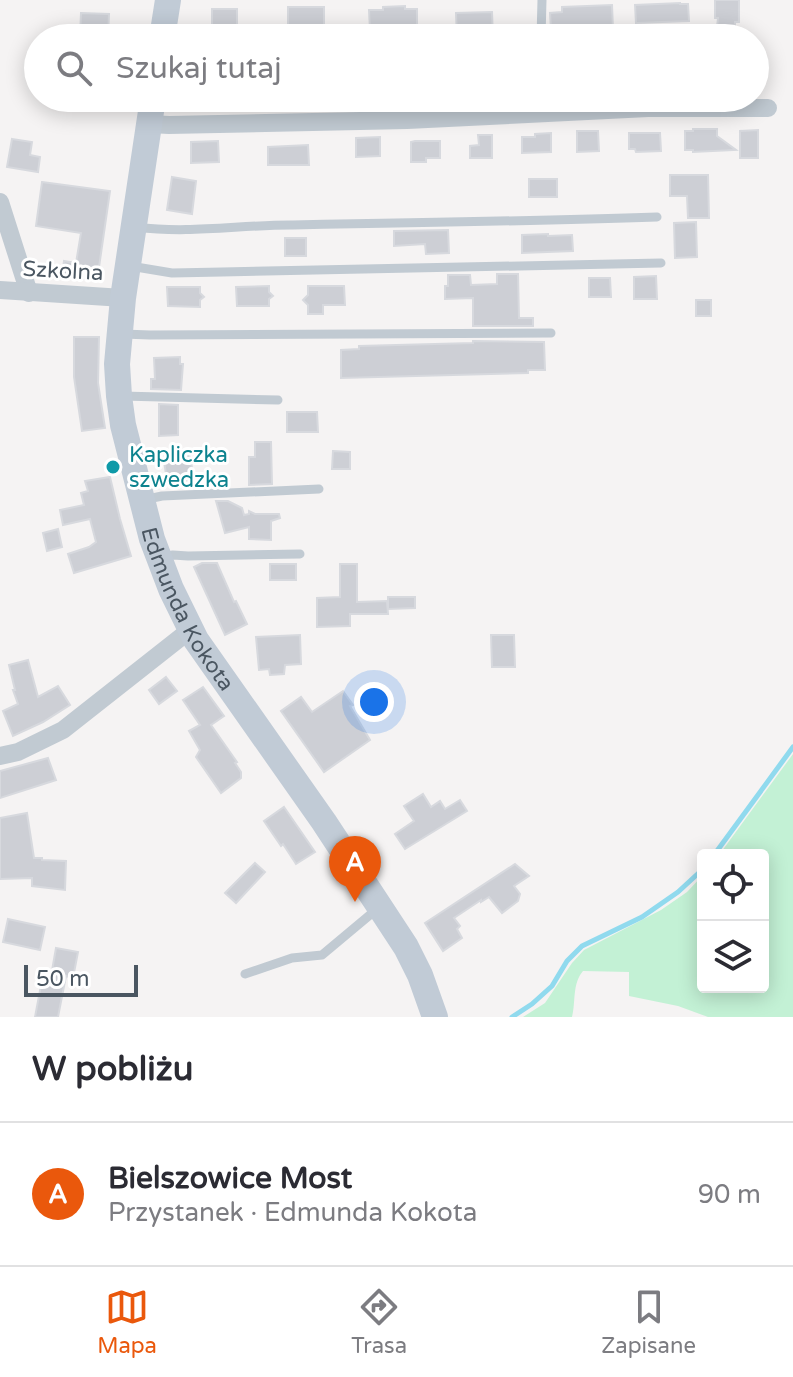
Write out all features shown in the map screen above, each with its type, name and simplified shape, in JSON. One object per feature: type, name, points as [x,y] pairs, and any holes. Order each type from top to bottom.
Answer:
[{"type":"street","points":[[164,24],[168,0]]},
{"type":"street","name":"Edmunda Kokota","points":[[152,112],[123,298],[117,364],[123,425],[159,558],[190,630],[307,797],[406,947],[435,1017]]},
{"type":"street","points":[[153,112],[169,125],[407,120],[484,112]]},
{"type":"street","points":[[0,202],[29,293]]},
{"type":"street","name":"Szkolna","points":[[0,290],[123,298]]},
{"type":"street","points":[[0,756],[18,752],[63,730],[190,630]]},
{"type":"lane","points":[[541,24],[542,0]]},
{"type":"lane","points":[[134,227],[166,230],[262,225],[657,217]]},
{"type":"lane","points":[[128,266],[172,273],[197,273],[661,263]]},
{"type":"lane","points":[[119,333],[551,333]]},
{"type":"lane","points":[[119,396],[278,400]]},
{"type":"lane","points":[[142,500],[162,496],[319,489]]},
{"type":"lane","points":[[159,558],[173,555],[300,554]]},
{"type":"lane","points":[[245,974],[292,958],[322,955],[380,907]]},
{"type":"green space","points":[[793,754],[793,1017],[708,1017],[678,1006],[629,996],[629,972],[583,971],[576,987],[572,1017],[523,1017],[545,1003],[584,950],[661,910],[697,881],[697,993],[769,993],[769,849],[723,849]]},
{"type":"building","points":[[715,0],[739,0],[739,22],[717,24],[718,18],[715,18]]},
{"type":"building","points":[[688,4],[689,21],[636,23],[635,5]]},
{"type":"building","points":[[612,5],[613,24],[551,24],[550,13],[562,12],[562,7]]},
{"type":"building","points":[[288,7],[324,7],[324,24],[288,24]]},
{"type":"building","points":[[383,7],[417,9],[417,24],[370,24],[369,10],[383,10]]},
{"type":"building","points":[[212,9],[237,9],[237,24],[212,24]]},
{"type":"building","points":[[492,12],[492,24],[456,24],[456,13]]},
{"type":"building","points":[[81,13],[109,14],[109,24],[81,24]]},
{"type":"building","points":[[717,129],[717,136],[736,150],[685,150],[685,131]]},
{"type":"building","points":[[758,130],[758,158],[740,158],[740,131]]},
{"type":"building","points":[[577,131],[598,131],[599,151],[577,152]]},
{"type":"building","points":[[551,133],[551,152],[522,153],[522,137]]},
{"type":"building","points":[[629,133],[660,133],[661,151],[636,152],[629,149]]},
{"type":"building","points":[[478,135],[492,135],[492,158],[470,158],[470,146],[479,145]]},
{"type":"building","points":[[380,137],[380,156],[356,157],[356,138]]},
{"type":"building","points":[[12,139],[32,142],[30,155],[40,157],[38,172],[7,167]]},
{"type":"building","points":[[218,141],[219,162],[191,163],[191,142]]},
{"type":"building","points":[[440,141],[440,158],[411,162],[411,142]]},
{"type":"building","points":[[308,145],[309,165],[268,165],[268,147]]},
{"type":"building","points":[[670,175],[708,175],[709,218],[688,218],[687,196],[670,196]]},
{"type":"building","points":[[172,177],[196,181],[192,214],[167,210]]},
{"type":"building","points":[[529,179],[557,179],[557,197],[529,197]]},
{"type":"building","points":[[42,182],[110,191],[97,281],[62,275],[64,261],[76,263],[81,233],[36,226]]},
{"type":"building","points":[[696,222],[697,257],[675,258],[674,223]]},
{"type":"building","points":[[448,230],[449,253],[426,254],[425,244],[394,246],[394,231]]},
{"type":"building","points":[[522,235],[572,235],[573,251],[522,253]]},
{"type":"building","points":[[285,238],[306,238],[306,256],[285,256]]},
{"type":"building","points":[[497,274],[518,274],[519,318],[533,318],[533,326],[473,326],[473,298],[445,299],[448,275],[470,275],[471,285],[497,284]]},
{"type":"building","points":[[656,276],[657,299],[634,299],[634,277]]},
{"type":"building","points":[[589,278],[610,278],[611,297],[589,297]]},
{"type":"building","points":[[269,286],[273,296],[269,299],[269,306],[237,306],[236,287]]},
{"type":"building","points":[[308,286],[344,286],[345,305],[323,305],[323,314],[308,314],[308,305],[303,300],[308,295]]},
{"type":"building","points":[[167,287],[200,287],[204,297],[200,300],[200,307],[168,306]]},
{"type":"building","points":[[696,300],[711,300],[711,316],[696,316]]},
{"type":"building","points":[[74,337],[99,337],[98,383],[105,428],[82,431],[74,377]]},
{"type":"building","points":[[473,341],[544,342],[545,370],[341,378],[341,350],[359,349],[359,346]]},
{"type":"building","points":[[180,357],[180,364],[183,364],[181,390],[151,389],[151,379],[155,379],[154,358]]},
{"type":"building","points":[[159,404],[178,405],[178,435],[159,436]]},
{"type":"building","points":[[287,412],[317,412],[318,432],[287,432]]},
{"type":"building","points":[[255,442],[271,442],[272,484],[249,485],[249,457],[255,457]]},
{"type":"building","points":[[333,451],[350,452],[350,469],[332,469]]},
{"type":"building","points":[[190,456],[194,480],[167,482],[164,460]]},
{"type":"building","points":[[110,477],[131,556],[74,573],[68,554],[96,542],[90,519],[63,525],[60,510],[84,505],[81,493],[88,491],[85,481]]},
{"type":"building","points":[[216,501],[228,501],[242,508],[244,515],[249,511],[279,514],[280,518],[271,521],[271,540],[249,539],[249,527],[225,533]]},
{"type":"building","points":[[58,529],[62,547],[47,551],[43,533]]},
{"type":"building","points":[[202,563],[217,563],[247,624],[225,635],[194,567]]},
{"type":"building","points":[[270,564],[296,564],[296,580],[270,580]]},
{"type":"building","points":[[340,564],[357,564],[357,602],[387,601],[388,614],[350,614],[350,626],[317,627],[317,598],[340,597]]},
{"type":"building","points":[[388,597],[415,597],[415,608],[388,609]]},
{"type":"building","points":[[300,635],[301,664],[285,665],[284,674],[270,675],[269,669],[259,670],[256,637]]},
{"type":"building","points":[[491,635],[514,635],[515,667],[492,667]]},
{"type":"building","points":[[28,660],[38,697],[58,686],[70,705],[13,736],[3,711],[18,704],[9,665]]},
{"type":"building","points":[[166,677],[177,691],[159,704],[149,690]]},
{"type":"building","points":[[203,687],[224,716],[211,725],[241,772],[241,778],[221,793],[196,757],[200,750],[189,731],[200,725],[183,700]]},
{"type":"building","points":[[343,691],[370,740],[324,772],[281,711],[301,697],[312,712]]},
{"type":"building","points":[[48,758],[56,780],[0,798],[0,771]]},
{"type":"building","points":[[423,794],[431,807],[440,801],[445,809],[460,800],[467,811],[405,849],[395,834],[414,821],[404,806]]},
{"type":"building","points":[[284,807],[315,852],[296,864],[264,821]]},
{"type":"building","points":[[27,813],[34,858],[66,861],[65,890],[32,886],[32,878],[0,879],[0,818]]},
{"type":"building","points":[[255,863],[265,872],[236,903],[225,893]]},
{"type":"building","points":[[515,864],[529,876],[514,886],[520,894],[518,901],[502,913],[489,897],[454,918],[460,926],[457,929],[462,938],[443,951],[425,923]]},
{"type":"building","points":[[8,919],[45,927],[40,950],[3,942]]},
{"type":"building","points":[[56,948],[78,952],[73,978],[66,976],[58,1017],[35,1017],[42,980],[50,982]]},
{"type":"waterway","points":[[718,849],[793,747]]},
{"type":"waterway","points":[[512,1017],[552,986],[567,961],[582,946],[642,917],[697,875]]},
{"type":"place","name":"Kapliczka szwedzka","points":[[113,467]]},
{"type":"place","name":"Bielszowice Most","points":[[355,902]]}]
